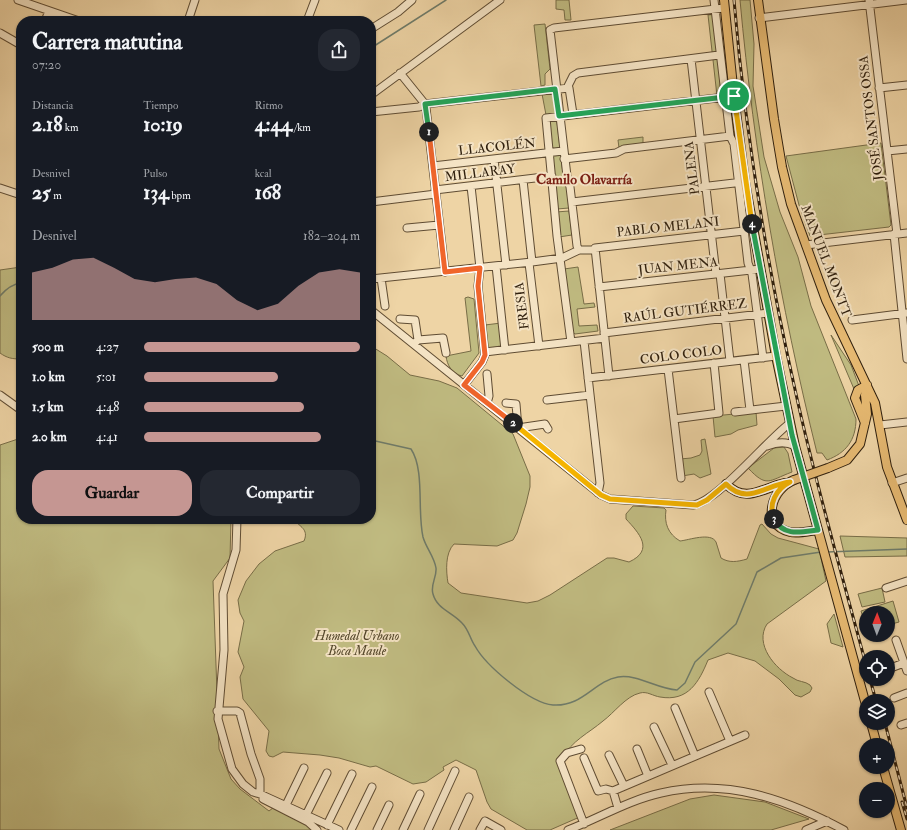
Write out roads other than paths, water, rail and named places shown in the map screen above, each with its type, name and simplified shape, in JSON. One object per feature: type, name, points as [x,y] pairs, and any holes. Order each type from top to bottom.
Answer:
[{"type":"main road","name":"MANUEL MONTT","points":[[758,0],[759,18],[782,167],[794,214],[831,312],[875,403],[880,425],[885,462],[907,520]]},
{"type":"main road","points":[[724,4],[729,96],[742,183],[786,406],[795,446],[863,694]]},
{"type":"main road","points":[[726,484],[734,491],[747,495],[792,481],[843,462],[854,452],[862,439],[867,414],[865,395],[867,385]]},
{"type":"main road","points":[[792,481],[780,488],[774,498],[772,509],[774,520],[782,529],[789,532],[818,530]]},
{"type":"main road","points":[[885,774],[898,828]]},
{"type":"street","points":[[18,0],[63,16]]},
{"type":"street","points":[[190,16],[195,0]]},
{"type":"street","points":[[309,16],[315,0]]},
{"type":"street","points":[[376,26],[398,12],[412,0]]},
{"type":"street","points":[[376,91],[500,0]]},
{"type":"street","points":[[714,0],[720,55],[729,96],[730,136],[734,144],[742,183],[744,231],[763,358]]},
{"type":"street","points":[[759,18],[869,2],[906,0]]},
{"type":"street","name":"JOSÉ SANTOS OSSA","points":[[869,2],[905,313],[907,359]]},
{"type":"street","points":[[579,250],[576,246],[572,202],[564,159],[555,89],[550,30],[554,28],[714,9],[724,4]]},
{"type":"street","points":[[47,16],[49,11]]},
{"type":"street","points":[[0,33],[16,42]]},
{"type":"street","points":[[573,114],[568,88],[573,76],[578,73],[720,55]]},
{"type":"street","name":"PALENA","points":[[691,59],[712,234],[730,362]]},
{"type":"street","points":[[400,73],[425,104],[445,272]]},
{"type":"street","points":[[879,88],[907,85]]},
{"type":"street","points":[[376,111],[420,107],[425,104],[568,88]]},
{"type":"street","points":[[571,342],[545,120],[547,117],[729,96]]},
{"type":"street","points":[[564,159],[616,153],[624,149],[730,136]]},
{"type":"street","points":[[887,151],[907,149]]},
{"type":"street","name":"LLACOLÉN","points":[[433,166],[563,151]]},
{"type":"street","points":[[494,159],[506,265]]},
{"type":"street","name":"MILLARAY","points":[[376,201],[471,186],[552,176]]},
{"type":"street","name":"FRESIA","points":[[524,180],[539,346]]},
{"type":"street","points":[[572,202],[742,183]]},
{"type":"street","points":[[464,385],[484,359],[485,352],[478,286],[480,268],[471,186]]},
{"type":"street","points":[[0,188],[16,193]]},
{"type":"street","points":[[407,228],[440,225]]},
{"type":"street","name":"PABLO MELANI","points":[[376,279],[531,262],[560,258],[579,250],[744,231]]},
{"type":"street","points":[[806,245],[907,233]]},
{"type":"street","points":[[595,249],[609,376]]},
{"type":"street","points":[[496,266],[505,350]]},
{"type":"street","name":"JUAN MENA","points":[[599,287],[760,269]]},
{"type":"street","points":[[381,278],[385,306]]},
{"type":"street","name":"RAÚL GUTIÉRREZ","points":[[485,352],[584,341],[604,335],[768,313]]},
{"type":"street","points":[[852,320],[905,313]]},
{"type":"street","points":[[376,314],[416,342],[464,385],[603,497],[614,500],[693,505],[707,500],[790,424]]},
{"type":"street","points":[[400,319],[414,319],[416,342]]},
{"type":"street","points":[[416,342],[444,338],[446,353]]},
{"type":"street","points":[[584,341],[600,483],[598,493]]},
{"type":"street","name":"COLO COLO","points":[[588,378],[776,356]]},
{"type":"street","points":[[744,360],[750,410]]},
{"type":"street","points":[[674,419],[719,413],[714,363]]},
{"type":"street","points":[[668,369],[681,478]]},
{"type":"street","points":[[487,374],[489,396],[487,403]]},
{"type":"street","points":[[0,395],[16,406]]},
{"type":"street","points":[[547,400],[590,396]]},
{"type":"street","points":[[506,403],[516,404],[518,428]]},
{"type":"street","points":[[735,412],[786,406]]},
{"type":"street","points":[[880,425],[907,422]]},
{"type":"street","points":[[518,428],[545,424],[548,429]]},
{"type":"street","points":[[766,446],[782,443],[789,443],[795,446]]},
{"type":"street","points":[[892,483],[907,478]]},
{"type":"street","points":[[238,524],[236,550],[223,594],[224,650],[218,711],[219,726],[232,769],[243,784],[271,804],[308,822],[317,830]]},
{"type":"street","points":[[886,588],[907,581]]},
{"type":"street","points":[[896,640],[907,671]]},
{"type":"street","points":[[895,666],[904,663]]},
{"type":"street","points":[[709,692],[730,741]]},
{"type":"street","points":[[895,698],[907,693]]},
{"type":"street","points":[[675,708],[695,756]]},
{"type":"street","points":[[218,711],[237,711],[240,713],[251,754],[260,779],[260,794]]},
{"type":"street","points":[[654,727],[672,765]]},
{"type":"street","points":[[584,758],[598,791],[606,789],[613,790],[745,735]]},
{"type":"street","points":[[581,749],[566,753],[560,761],[584,824]]},
{"type":"street","points":[[637,749],[648,776]]},
{"type":"street","points":[[610,755],[624,786]]},
{"type":"street","points":[[286,805],[304,768]]},
{"type":"street","points":[[428,830],[456,771]]},
{"type":"street","points":[[306,815],[327,773]]},
{"type":"street","points":[[327,825],[352,774]]},
{"type":"street","points":[[351,830],[372,787]]},
{"type":"street","points":[[568,830],[618,808],[661,793],[710,788],[768,796],[812,814],[844,830]]},
{"type":"street","points":[[613,790],[618,808]]},
{"type":"street","points":[[253,792],[286,805],[339,830]]},
{"type":"street","points":[[403,830],[420,794]]},
{"type":"street","points":[[454,830],[469,797]]},
{"type":"street","points":[[377,830],[389,805]]},
{"type":"street","points":[[812,814],[815,819],[814,827]]},
{"type":"street","points":[[480,830],[484,821],[501,830]]},
{"type":"street","points":[[806,830],[827,821]]},
{"type":"waterway","points":[[376,45],[446,0]]},
{"type":"waterway","points":[[0,296],[9,287],[16,284]]},
{"type":"waterway","points":[[376,441],[411,449],[415,458],[419,479],[421,527],[423,537],[434,560],[436,568],[436,575],[432,587],[435,599],[441,607],[458,619],[464,626],[473,643],[498,673],[521,691],[543,703],[563,705],[572,702],[602,683],[618,677],[633,678],[677,690],[685,683],[695,662],[736,624],[757,572],[781,558],[821,552]]},
{"type":"waterway","points":[[827,552],[907,549]]},
{"type":"railway","points":[[734,0],[744,99],[758,198],[785,345],[812,462],[862,650]]},
{"type":"railway","points":[[872,686],[874,694]]},
{"type":"railway","points":[[887,730],[907,808]]},
{"type":"railway","points":[[902,802],[907,819]]},
{"type":"district","name":"Camilo Olavarría","points":[[584,179]]},
{"type":"park label","name":"Humedal Urbano Boca Maule","points":[[357,644]]}]
